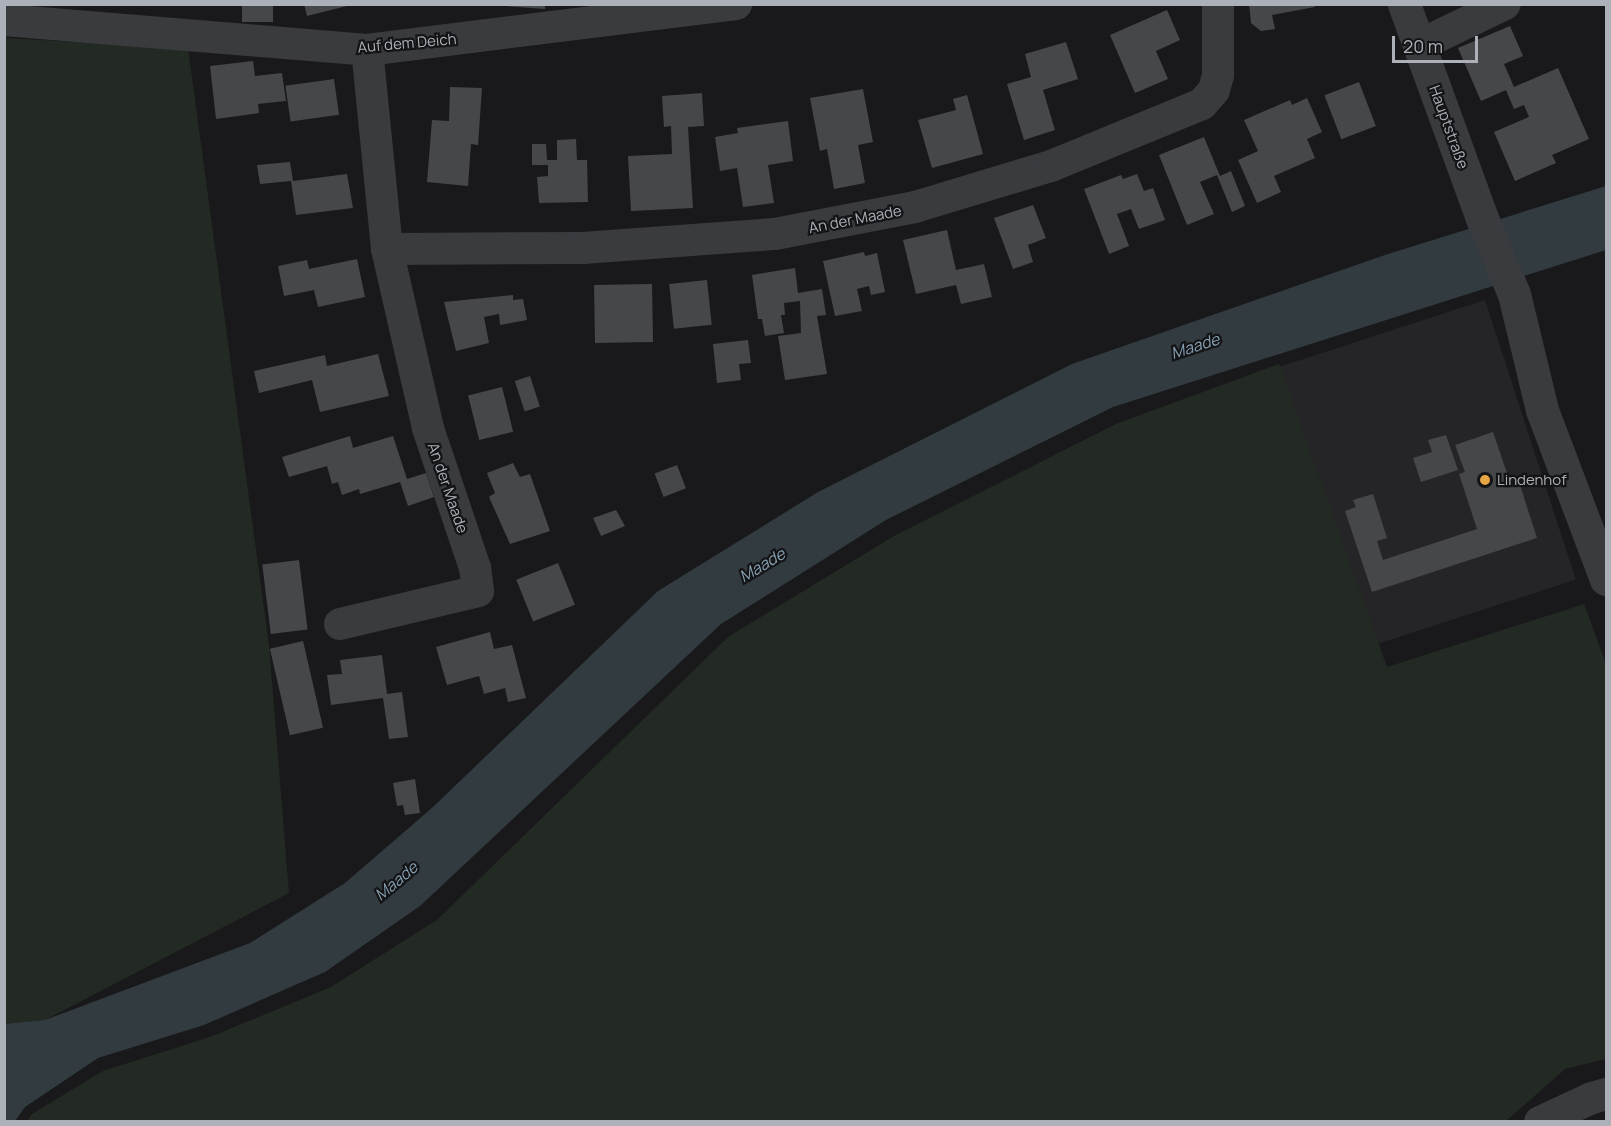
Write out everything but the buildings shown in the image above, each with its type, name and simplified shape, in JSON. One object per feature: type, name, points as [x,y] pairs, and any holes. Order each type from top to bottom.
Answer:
[{"type":"street","name":"Auf dem Deich","points":[[4,20],[367,50],[736,4]]},
{"type":"street","name":"An der Maade","points":[[387,249],[583,248],[764,235],[915,207],[1051,166],[1202,104],[1214,90],[1218,75],[1218,4]]},
{"type":"street","name":"Hauptstraße","points":[[1404,4],[1478,207],[1514,294],[1542,410],[1606,579]]},
{"type":"street","points":[[1420,45],[1505,4]]},
{"type":"street","name":"An der Maade","points":[[340,624],[477,591],[475,568],[428,428],[387,249],[367,50]]},
{"type":"street","points":[[1540,1122],[1606,1094]]},
{"type":"shaded area","points":[[4,38],[188,48],[269,645],[289,893],[45,1020],[5,1024]]},
{"type":"shaded area","points":[[1485,300],[1576,580],[1370,646],[1280,367]]},
{"type":"shaded area","points":[[1279,364],[1387,667],[1584,604],[1606,664],[1606,1059],[1565,1069],[1506,1121],[27,1121],[32,1114],[103,1071],[210,1037],[331,987],[437,920],[728,637],[894,536],[1116,424]]},
{"type":"water","name":"Maade","points":[[1606,186],[1606,250],[1113,407],[886,520],[721,624],[420,906],[325,972],[204,1025],[98,1058],[25,1107],[15,1121],[5,1121],[4,1024],[45,1020],[250,943],[345,883],[433,807],[658,591],[818,492],[1072,364],[1385,255]]},
{"type":"place","name":"Lindenhof","points":[[1485,480]]}]
